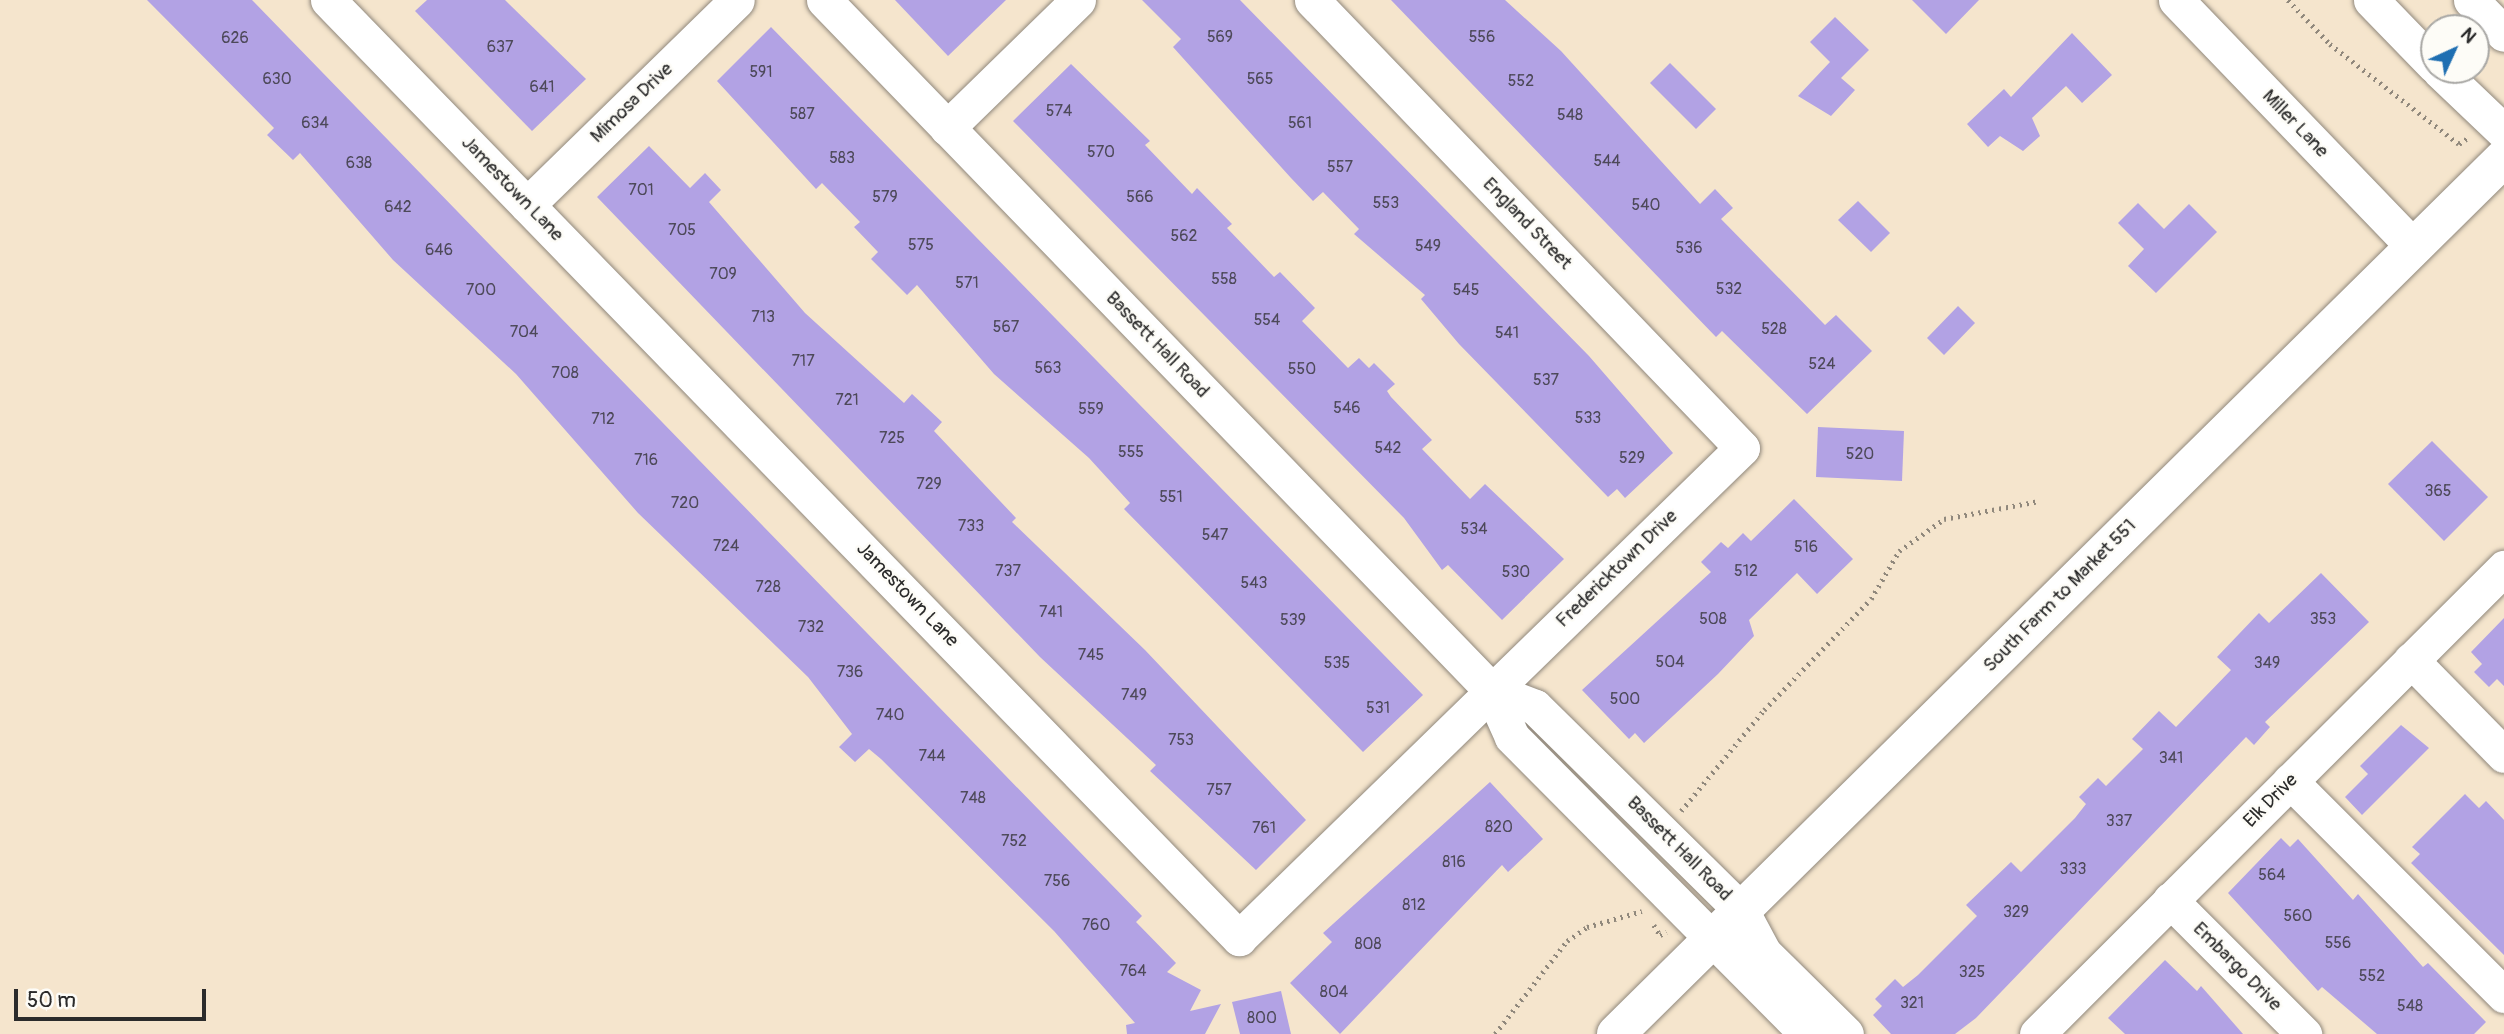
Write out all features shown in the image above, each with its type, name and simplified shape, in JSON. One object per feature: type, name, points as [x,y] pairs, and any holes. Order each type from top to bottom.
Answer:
[{"type":"main road","name":"South Farm to Market 551","points":[[1616,1034],[1699,929],[1741,911],[2504,158]]},
{"type":"street","name":"Jamestown Lane","points":[[328,0],[1239,937],[1491,690]]},
{"type":"street","name":"Mimosa Drive","points":[[527,205],[737,0]]},
{"type":"street","name":"Bassett Hall Road","points":[[824,0],[1491,690],[1512,737],[1699,929],[1807,1034]]},
{"type":"street","points":[[947,128],[1078,0]]},
{"type":"street","name":"England Street","points":[[1312,0],[1742,448]]},
{"type":"street","name":"Miller Lane","points":[[2176,0],[2414,247]]},
{"type":"street","points":[[2371,0],[2420,51]]},
{"type":"street","points":[[2471,0],[2504,34]]},
{"type":"street","points":[[2454,84],[2504,132]]},
{"type":"street","name":"Fredericktown Drive","points":[[1491,690],[1742,448]]},
{"type":"street","name":"Elk Drive","points":[[2051,1029],[2170,900],[2504,568]]},
{"type":"street","points":[[2412,660],[2504,755]]},
{"type":"street","name":"Bassett Hall Road","points":[[1491,690],[1535,706],[1741,911],[1765,953],[1846,1034]]},
{"type":"street","points":[[2290,781],[2504,995]]},
{"type":"street","name":"Embargo Drive","points":[[2170,900],[2304,1034]]},
{"type":"path","points":[[2288,0],[2330,44],[2459,144]]},
{"type":"path","points":[[1673,820],[1764,710],[1871,599],[1899,551],[1944,519],[2039,501]]},
{"type":"path","points":[[1495,1034],[1567,941],[1587,927],[1634,908],[1645,912],[1660,935],[1699,929]]},
{"type":"building","points":[[147,0],[252,0],[1142,916],[1136,922],[1176,963],[1167,972],[1201,990],[1190,1011],[1221,1004],[1205,1034],[1127,1034],[1126,1025],[1135,1023],[1054,931],[881,759],[869,749],[855,762],[839,747],[852,734],[808,677],[638,513],[516,374],[393,260],[300,153],[293,160],[267,135],[274,128]]},
{"type":"building","points":[[427,0],[505,0],[586,79],[532,131],[415,11]]},
{"type":"building","points":[[895,0],[1006,0],[948,56]]},
{"type":"building","points":[[1142,0],[1240,0],[1589,356],[1673,453],[1625,498],[1617,489],[1608,497],[1459,344],[1421,299],[1425,295],[1354,234],[1359,229],[1323,192],[1313,201],[1291,178],[1173,47],[1181,39]]},
{"type":"building","points":[[1391,0],[1505,0],[1561,51],[1700,204],[1715,189],[1733,208],[1721,219],[1825,325],[1836,315],[1872,351],[1807,414],[1722,331],[1716,337]]},
{"type":"building","points":[[1912,0],[1979,0],[1946,34]]},
{"type":"building","points":[[1835,17],[1869,50],[1841,78],[1855,90],[1831,116],[1798,96],[1830,62],[1810,42]]},
{"type":"building","points":[[771,27],[1423,695],[1363,752],[1124,509],[1130,503],[1089,458],[994,374],[917,285],[907,295],[871,259],[878,252],[854,227],[860,222],[822,183],[816,189],[717,81]]},
{"type":"building","points":[[2072,33],[2112,75],[2082,103],[2066,86],[2032,118],[2040,136],[2023,151],[2000,136],[1988,147],[1967,124],[2004,89],[2011,97]]},
{"type":"building","points":[[1670,63],[1716,109],[1696,129],[1650,83]]},
{"type":"building","points":[[1071,64],[1150,141],[1145,145],[1192,194],[1197,188],[1232,224],[1227,228],[1274,277],[1280,272],[1315,308],[1302,321],[1348,368],[1359,358],[1369,368],[1374,363],[1395,384],[1387,391],[1432,440],[1422,449],[1470,499],[1485,484],[1564,559],[1502,620],[1448,565],[1442,570],[1404,518],[1013,121]]},
{"type":"building","points":[[649,146],[690,188],[705,173],[721,190],[709,202],[805,313],[904,403],[912,394],[942,422],[934,431],[1016,518],[1012,522],[1145,650],[1306,820],[1256,870],[1150,771],[1156,765],[1040,657],[597,197]]},
{"type":"building","points":[[1858,201],[1890,233],[1871,252],[1838,220]]},
{"type":"building","points":[[2138,203],[2164,229],[2189,204],[2217,232],[2156,293],[2128,266],[2144,249],[2118,223]]},
{"type":"building","points":[[1958,306],[1975,323],[1944,355],[1927,338]]},
{"type":"building","points":[[1818,427],[1904,431],[1902,481],[1816,477]]},
{"type":"building","points":[[2432,441],[2488,497],[2444,541],[2388,484]]},
{"type":"building","points":[[1794,499],[1853,559],[1817,594],[1797,573],[1749,620],[1754,636],[1718,674],[1644,743],[1635,733],[1629,739],[1582,690],[1711,572],[1701,562],[1721,542],[1728,548],[1743,533],[1751,541]]},
{"type":"building","points":[[2321,573],[2369,622],[2265,722],[2270,727],[2254,745],[2246,737],[1976,1018],[1955,1034],[1891,1034],[1873,1015],[1882,1006],[1875,999],[1895,979],[1903,987],[1918,975],[1977,916],[1966,905],[2011,862],[2021,872],[2075,818],[2086,804],[2079,797],[2098,778],[2106,786],[2143,749],[2132,739],[2159,711],[2176,727],[2231,670],[2217,657],[2259,613],[2269,623]]},
{"type":"building","points":[[2504,618],[2504,686],[2497,679],[2489,687],[2474,672],[2482,664],[2471,652]]},
{"type":"building","points":[[2401,725],[2429,748],[2362,815],[2345,797],[2368,774],[2360,766]]},
{"type":"building","points":[[1490,782],[1543,839],[1508,872],[1502,865],[1340,1034],[1290,983],[1332,942],[1323,933]]},
{"type":"building","points":[[2465,794],[2479,808],[2486,801],[2504,820],[2504,955],[2411,863],[2420,854],[2412,847]]},
{"type":"building","points":[[2281,838],[2290,847],[2298,839],[2353,900],[2358,894],[2423,967],[2428,963],[2486,1022],[2474,1034],[2377,1034],[2322,987],[2318,991],[2228,893]]},
{"type":"building","points":[[2165,960],[2197,991],[2201,986],[2243,1034],[2125,1034],[2108,1018]]},
{"type":"building","points":[[1281,991],[1291,1034],[1240,1034],[1232,1002]]}]
